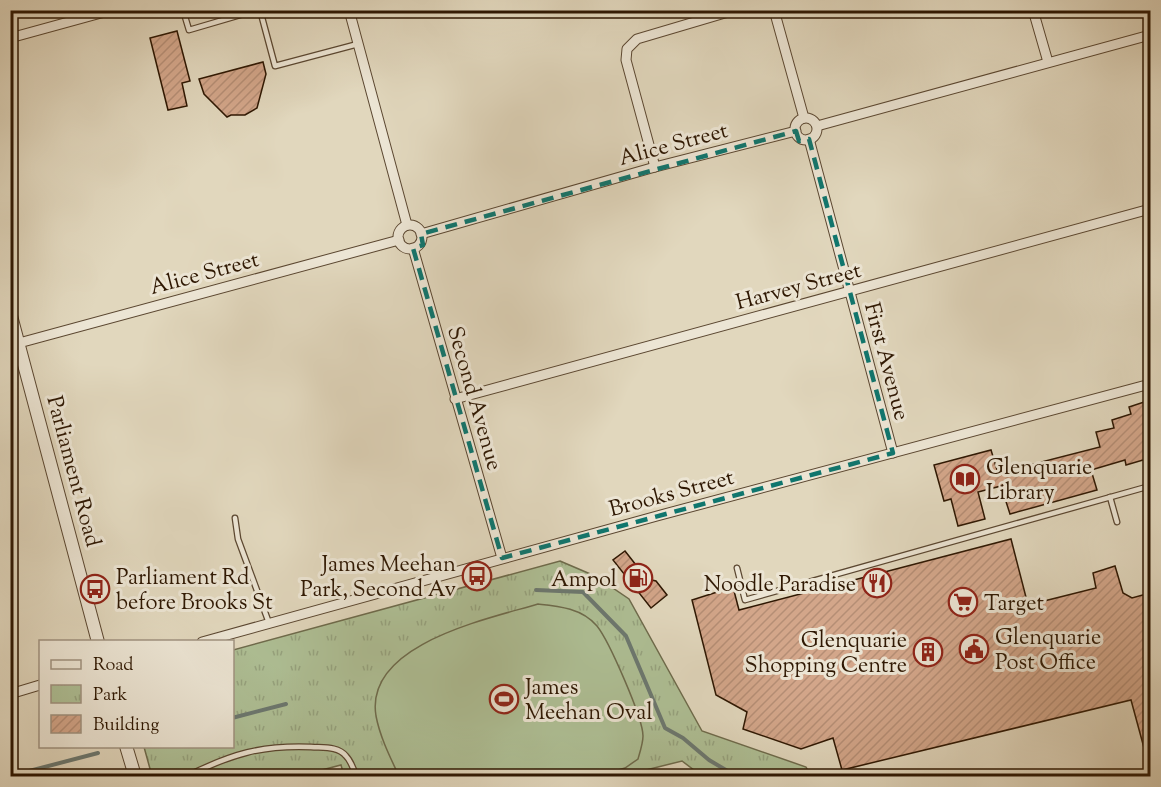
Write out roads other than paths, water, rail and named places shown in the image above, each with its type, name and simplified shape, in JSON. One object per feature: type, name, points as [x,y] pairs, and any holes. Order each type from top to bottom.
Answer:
[{"type":"street","points":[[10,38],[112,10]]},
{"type":"street","points":[[350,10],[407,225]]},
{"type":"street","points":[[655,167],[626,60],[627,49],[637,39],[735,10]]},
{"type":"street","points":[[774,10],[804,118]]},
{"type":"street","points":[[1033,10],[1048,62]]},
{"type":"street","points":[[817,126],[1150,35]]},
{"type":"street","points":[[804,118],[812,119],[817,126],[816,134],[809,139],[801,138],[796,131],[797,123],[804,118]]},
{"type":"street","name":"Alice Street","points":[[421,234],[655,167],[796,131]]},
{"type":"street","name":"First Avenue","points":[[809,139],[893,453]]},
{"type":"street","name":"Harvey Street","points":[[455,399],[1150,209]]},
{"type":"street","points":[[407,225],[416,227],[421,234],[420,243],[413,248],[404,247],[399,240],[400,231],[407,225]]},
{"type":"street","name":"Alice Street","points":[[19,343],[399,240]]},
{"type":"street","name":"Second Avenue","points":[[413,248],[502,558]]},
{"type":"street","name":"Parliament Road","points":[[10,312],[97,640]]},
{"type":"street","name":"Brooks Street","points":[[209,640],[502,558],[1150,384]]},
{"type":"street","points":[[10,694],[39,685]]},
{"type":"street","points":[[126,748],[135,777]]},
{"type":"lane","points":[[183,10],[189,30],[258,10],[275,66],[358,44]]},
{"type":"lane","points":[[737,568],[745,600],[1150,486]]},
{"type":"lane","points":[[1110,497],[1117,522]]},
{"type":"lane","points":[[235,518],[238,539],[269,623]]},
{"type":"lane","points":[[188,777],[205,767],[255,749],[286,745],[332,748],[346,754],[356,777]]},
{"type":"waterway","points":[[536,590],[583,592],[626,636],[665,728],[683,738],[709,760],[736,776]]},
{"type":"waterway","points":[[234,717],[286,704]]},
{"type":"waterway","points":[[10,776],[98,753]]},
{"type":"place","name":"Glenquarie Library","points":[[965,479]]},
{"type":"place","name":"James Meehan Park, Second Av","points":[[477,576]]},
{"type":"place","name":"Ampol","points":[[638,578]]},
{"type":"place","name":"Noodle Paradise","points":[[877,583]]},
{"type":"place","name":"Parliament Rd before Brooks St","points":[[95,589]]},
{"type":"place","name":"Target","points":[[963,602]]},
{"type":"place","name":"Glenquarie Post Office","points":[[974,649]]},
{"type":"place","name":"Glenquarie Shopping Centre","points":[[928,652]]},
{"type":"place","name":"James Meehan Oval","points":[[504,699]]}]
